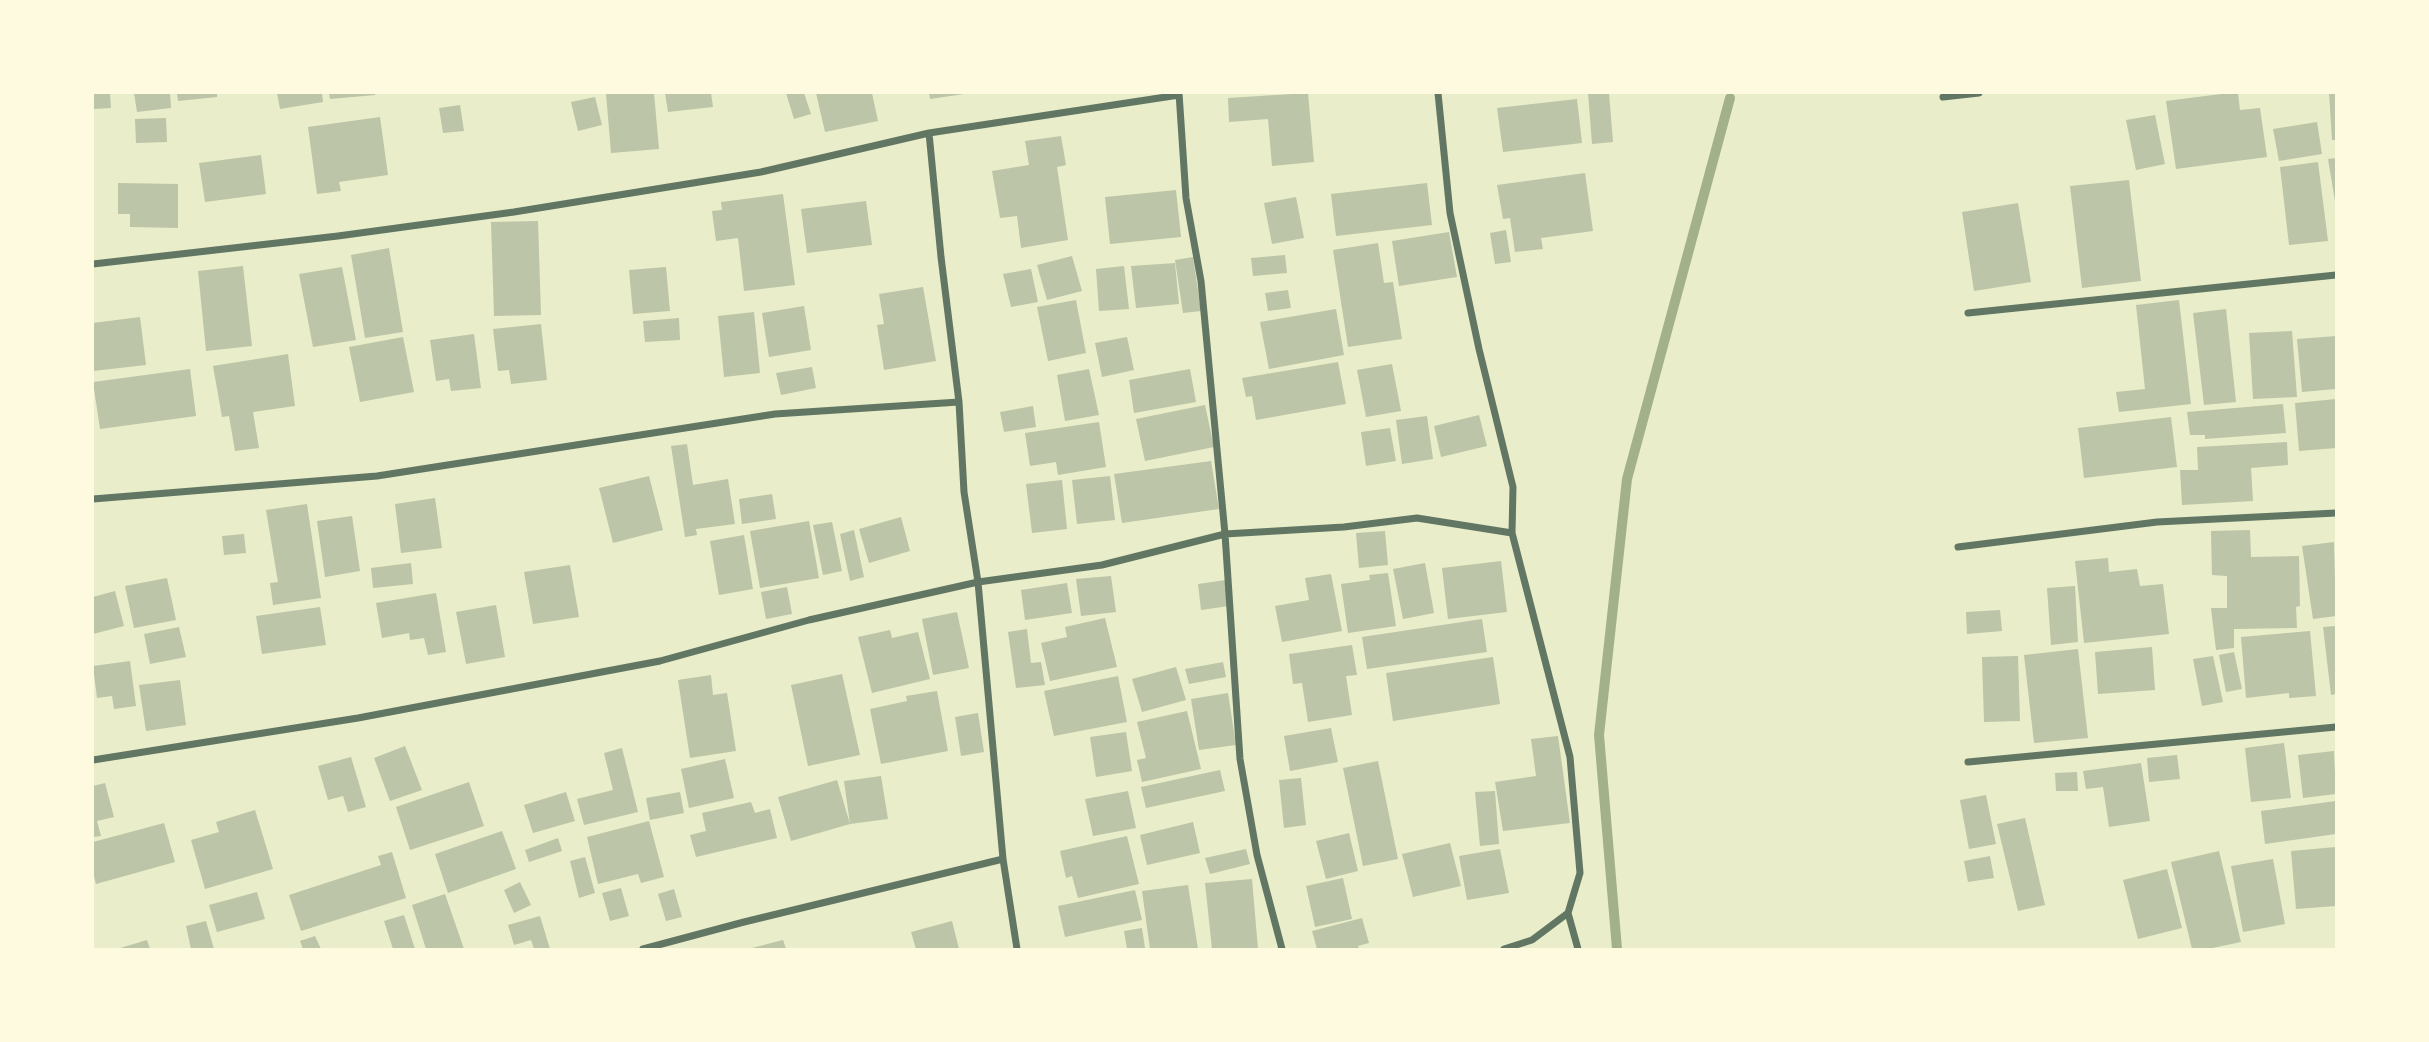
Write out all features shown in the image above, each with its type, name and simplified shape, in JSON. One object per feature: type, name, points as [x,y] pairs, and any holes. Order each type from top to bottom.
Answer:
[{"type":"street","points":[[1438,93],[1450,213],[1479,349],[1513,486],[1512,533],[1570,757],[1580,873],[1568,913],[1578,949]]},
{"type":"street","points":[[1943,97],[1979,93]]},
{"type":"street","points":[[93,264],[338,236],[528,210],[761,172],[929,133],[1179,94],[1186,198],[1201,281],[1225,534],[1240,759],[1257,855],[1282,949]]},
{"type":"street","points":[[929,133],[959,402],[964,492],[978,582],[1003,859],[1017,949]]},
{"type":"street","points":[[1968,313],[2336,275]]},
{"type":"street","points":[[93,499],[377,476],[775,414],[959,402]]},
{"type":"street","points":[[1958,547],[2157,522],[2336,513]]},
{"type":"street","points":[[93,760],[358,718],[660,660],[809,620],[978,582],[1102,565],[1225,534],[1344,527],[1416,518],[1512,533]]},
{"type":"street","points":[[1968,762],[2336,727]]},
{"type":"street","points":[[643,949],[1003,859]]},
{"type":"street","points":[[1504,949],[1532,940],[1568,913]]},
{"type":"building","points":[[93,93],[110,93],[111,108],[93,109]]},
{"type":"building","points":[[134,93],[170,93],[171,108],[137,112]]},
{"type":"building","points":[[177,93],[217,93],[217,97],[178,101]]},
{"type":"building","points":[[277,93],[322,93],[323,102],[280,109]]},
{"type":"building","points":[[329,93],[375,93],[375,95],[330,99]]},
{"type":"building","points":[[606,93],[654,93],[659,149],[611,153]]},
{"type":"building","points":[[665,93],[711,93],[713,107],[668,112]]},
{"type":"building","points":[[786,93],[804,93],[811,114],[794,119]]},
{"type":"building","points":[[816,93],[872,93],[878,121],[825,132]]},
{"type":"building","points":[[929,93],[964,93],[964,94],[930,99]]},
{"type":"building","points":[[1308,93],[1314,162],[1272,166],[1268,119],[1229,122],[1228,98]]},
{"type":"building","points":[[1588,93],[1609,93],[1613,142],[1592,144]]},
{"type":"building","points":[[2238,93],[2240,110],[2260,108],[2267,157],[2176,169],[2166,101]]},
{"type":"building","points":[[2329,93],[2336,93],[2336,140],[2332,140]]},
{"type":"building","points":[[595,97],[602,125],[578,131],[571,102]]},
{"type":"building","points":[[1577,99],[1582,143],[1503,152],[1497,108]]},
{"type":"building","points":[[460,105],[464,131],[443,133],[439,108]]},
{"type":"building","points":[[2155,115],[2165,164],[2136,170],[2126,120]]},
{"type":"building","points":[[380,117],[388,175],[339,182],[341,191],[317,194],[308,127]]},
{"type":"building","points":[[166,118],[167,142],[136,143],[135,119]]},
{"type":"building","points":[[2317,122],[2322,154],[2279,161],[2273,129]]},
{"type":"building","points":[[1061,136],[1066,165],[1057,167],[1068,240],[1021,248],[1017,216],[1000,218],[992,171],[1029,165],[1025,141]]},
{"type":"building","points":[[261,155],[266,194],[205,202],[199,163]]},
{"type":"building","points":[[2336,158],[2336,201],[2335,201],[2328,159]]},
{"type":"building","points":[[2318,162],[2328,241],[2289,245],[2280,167]]},
{"type":"building","points":[[1585,173],[1593,231],[1541,238],[1543,249],[1515,252],[1510,218],[1503,219],[1497,185]]},
{"type":"building","points":[[2129,180],[2141,281],[2082,288],[2070,186]]},
{"type":"building","points":[[118,183],[178,184],[178,228],[130,227],[130,214],[118,214]]},
{"type":"building","points":[[1427,183],[1432,225],[1336,236],[1331,194]]},
{"type":"building","points":[[1176,190],[1181,237],[1110,244],[1105,197]]},
{"type":"building","points":[[783,194],[795,285],[744,291],[738,238],[716,241],[712,211],[722,210],[721,202]]},
{"type":"building","points":[[1296,197],[1304,238],[1272,244],[1264,203]]},
{"type":"building","points":[[866,201],[872,245],[807,253],[801,209]]},
{"type":"building","points":[[2018,203],[2031,282],[1974,291],[1962,212]]},
{"type":"building","points":[[538,221],[541,315],[494,316],[491,222]]},
{"type":"building","points":[[1506,230],[1511,262],[1495,264],[1490,233]]},
{"type":"building","points":[[1449,232],[1457,277],[1399,286],[1392,241]]},
{"type":"building","points":[[1378,243],[1384,283],[1393,282],[1402,339],[1348,347],[1333,250]]},
{"type":"building","points":[[389,248],[403,332],[365,338],[351,255]]},
{"type":"building","points":[[1285,255],[1287,273],[1253,276],[1251,258]]},
{"type":"building","points":[[1072,256],[1082,291],[1047,300],[1037,265]]},
{"type":"building","points":[[1193,257],[1201,311],[1183,313],[1175,260]]},
{"type":"building","points":[[1175,263],[1179,304],[1136,308],[1131,266]]},
{"type":"building","points":[[243,266],[252,346],[206,351],[198,271]]},
{"type":"building","points":[[1124,266],[1129,309],[1099,311],[1096,269]]},
{"type":"building","points":[[342,267],[356,340],[313,347],[299,274]]},
{"type":"building","points":[[666,267],[670,311],[633,314],[629,270]]},
{"type":"building","points":[[1031,269],[1038,302],[1011,307],[1003,274]]},
{"type":"building","points":[[923,287],[936,361],[884,370],[877,325],[884,324],[879,294]]},
{"type":"building","points":[[1288,290],[1291,308],[1268,311],[1265,293]]},
{"type":"building","points":[[1076,300],[1086,353],[1048,361],[1037,307]]},
{"type":"building","points":[[2179,300],[2191,404],[2119,412],[2116,392],[2145,389],[2136,305]]},
{"type":"building","points":[[804,306],[811,350],[769,357],[762,313]]},
{"type":"building","points":[[1336,309],[1344,355],[1269,369],[1260,322]]},
{"type":"building","points":[[2226,309],[2236,402],[2204,405],[2193,313]]},
{"type":"building","points":[[754,312],[760,373],[724,377],[718,316]]},
{"type":"building","points":[[140,317],[146,365],[93,371],[93,323]]},
{"type":"building","points":[[679,318],[680,340],[645,342],[643,321]]},
{"type":"building","points":[[541,324],[547,380],[511,384],[509,370],[498,371],[493,329]]},
{"type":"building","points":[[2292,331],[2297,397],[2253,399],[2249,333]]},
{"type":"building","points":[[474,334],[481,388],[451,391],[449,379],[436,381],[430,340]]},
{"type":"building","points":[[2336,336],[2336,389],[2302,392],[2297,339]]},
{"type":"building","points":[[403,337],[414,392],[360,402],[349,347]]},
{"type":"building","points":[[1127,337],[1134,370],[1102,377],[1095,343]]},
{"type":"building","points":[[288,354],[295,406],[253,412],[259,448],[235,451],[229,416],[222,417],[213,366]]},
{"type":"building","points":[[1338,362],[1346,404],[1256,420],[1252,396],[1246,397],[1242,378]]},
{"type":"building","points":[[1392,364],[1401,411],[1366,417],[1357,370]]},
{"type":"building","points":[[812,367],[816,388],[781,395],[776,373]]},
{"type":"building","points":[[190,369],[196,416],[100,429],[93,382]]},
{"type":"building","points":[[1089,369],[1099,415],[1065,421],[1057,375]]},
{"type":"building","points":[[1190,369],[1196,402],[1134,413],[1129,380]]},
{"type":"building","points":[[2336,399],[2336,448],[2299,451],[2295,403]]},
{"type":"building","points":[[2283,404],[2286,433],[2205,439],[2205,435],[2190,435],[2187,412]]},
{"type":"building","points":[[1205,405],[1214,447],[1145,461],[1136,419]]},
{"type":"building","points":[[1033,406],[1036,427],[1004,432],[1000,412]]},
{"type":"building","points":[[1479,415],[1487,446],[1441,457],[1434,426]]},
{"type":"building","points":[[1427,416],[1433,459],[1402,464],[1396,420]]},
{"type":"building","points":[[2171,417],[2177,467],[2084,478],[2078,428]]},
{"type":"building","points":[[1099,422],[1106,467],[1058,475],[1056,462],[1030,466],[1025,433]]},
{"type":"building","points":[[1390,428],[1396,461],[1366,466],[1361,432]]},
{"type":"building","points":[[2287,442],[2288,465],[2251,468],[2253,501],[2182,505],[2180,470],[2198,470],[2197,447]]},
{"type":"building","points":[[687,444],[693,485],[728,479],[735,524],[696,529],[697,535],[685,537],[671,446]]},
{"type":"building","points":[[1211,461],[1219,509],[1122,523],[1114,474]]},
{"type":"building","points":[[649,476],[663,530],[613,543],[599,488]]},
{"type":"building","points":[[1110,476],[1115,520],[1077,524],[1072,480]]},
{"type":"building","points":[[1062,480],[1067,529],[1032,533],[1026,484]]},
{"type":"building","points":[[772,494],[776,519],[742,524],[739,499]]},
{"type":"building","points":[[435,498],[442,548],[401,553],[395,504]]},
{"type":"building","points":[[307,504],[321,598],[273,605],[270,583],[278,582],[266,510]]},
{"type":"building","points":[[352,516],[360,571],[325,577],[317,521]]},
{"type":"building","points":[[901,517],[910,551],[869,563],[859,529]]},
{"type":"building","points":[[809,521],[819,578],[760,588],[750,531]]},
{"type":"building","points":[[832,522],[842,571],[823,575],[813,525]]},
{"type":"building","points":[[854,530],[864,577],[850,581],[840,534]]},
{"type":"building","points":[[2250,530],[2251,557],[2299,556],[2300,606],[2296,607],[2297,628],[2234,629],[2234,648],[2216,650],[2211,608],[2227,608],[2227,576],[2212,575],[2211,531]]},
{"type":"building","points":[[1385,531],[1388,565],[1359,568],[1356,533]]},
{"type":"building","points":[[244,534],[246,553],[224,555],[222,536]]},
{"type":"building","points":[[744,535],[753,589],[719,595],[710,541]]},
{"type":"building","points":[[2334,542],[2336,616],[2313,619],[2302,546]]},
{"type":"building","points":[[2108,558],[2109,572],[2137,569],[2140,586],[2163,584],[2169,634],[2084,643],[2075,561]]},
{"type":"building","points":[[1501,561],[1507,612],[1448,619],[1442,568]]},
{"type":"building","points":[[411,563],[413,584],[373,588],[371,568]]},
{"type":"building","points":[[1425,563],[1434,613],[1403,619],[1393,569]]},
{"type":"building","points":[[570,565],[579,617],[533,624],[524,572]]},
{"type":"building","points":[[1388,573],[1396,626],[1348,633],[1341,584],[1370,580],[1369,575]]},
{"type":"building","points":[[1331,574],[1342,631],[1282,642],[1275,606],[1309,600],[1305,578]]},
{"type":"building","points":[[1111,576],[1116,612],[1081,616],[1076,579]]},
{"type":"building","points":[[167,578],[176,620],[134,628],[125,586]]},
{"type":"building","points":[[1226,580],[1229,606],[1201,610],[1198,584]]},
{"type":"building","points":[[1067,583],[1072,613],[1025,620],[1021,590]]},
{"type":"building","points":[[2075,586],[2078,642],[2051,645],[2047,588]]},
{"type":"building","points":[[787,587],[792,614],[766,619],[761,592]]},
{"type":"building","points":[[115,591],[124,626],[93,634],[93,597]]},
{"type":"building","points":[[436,593],[446,652],[428,655],[424,638],[410,640],[409,633],[382,638],[376,603]]},
{"type":"building","points":[[496,605],[505,657],[466,664],[456,612]]},
{"type":"building","points":[[320,607],[326,645],[262,654],[256,616]]},
{"type":"building","points":[[2000,610],[2002,631],[1967,634],[1966,612]]},
{"type":"building","points":[[957,612],[969,668],[933,675],[922,619]]},
{"type":"building","points":[[1105,618],[1117,667],[1050,681],[1041,643],[1067,637],[1065,627]]},
{"type":"building","points":[[1482,619],[1487,652],[1367,669],[1362,637]]},
{"type":"building","points":[[2336,626],[2336,694],[2331,695],[2323,627]]},
{"type":"building","points":[[179,627],[186,657],[150,664],[144,634]]},
{"type":"building","points":[[1027,629],[1031,663],[1041,662],[1045,685],[1016,688],[1008,632]]},
{"type":"building","points":[[890,630],[892,638],[918,632],[930,679],[872,693],[858,637]]},
{"type":"building","points":[[2310,631],[2316,696],[2289,698],[2289,693],[2246,698],[2241,637]]},
{"type":"building","points":[[1352,645],[1357,675],[1346,676],[1352,715],[1308,722],[1302,683],[1293,684],[1289,654]]},
{"type":"building","points":[[2152,647],[2155,690],[2098,694],[2095,652]]},
{"type":"building","points":[[2078,649],[2088,738],[2034,743],[2024,655]]},
{"type":"building","points":[[2234,652],[2242,689],[2226,692],[2219,655]]},
{"type":"building","points":[[2018,656],[2020,721],[1984,722],[1982,657]]},
{"type":"building","points":[[2213,656],[2223,702],[2202,706],[2193,659]]},
{"type":"building","points":[[1493,657],[1500,704],[1393,721],[1386,673]]},
{"type":"building","points":[[130,661],[136,706],[114,709],[112,696],[97,698],[93,666]]},
{"type":"building","points":[[1223,662],[1226,677],[1189,684],[1185,669]]},
{"type":"building","points":[[1176,667],[1186,700],[1142,712],[1132,679]]},
{"type":"building","points":[[842,674],[860,755],[808,766],[791,685]]},
{"type":"building","points":[[711,675],[713,695],[727,693],[736,751],[690,758],[678,680]]},
{"type":"building","points":[[1118,676],[1127,722],[1054,736],[1044,691]]},
{"type":"building","points":[[180,680],[186,725],[146,731],[139,685]]},
{"type":"building","points":[[937,691],[948,751],[881,764],[870,709],[907,701],[906,696]]},
{"type":"building","points":[[1228,693],[1236,745],[1199,750],[1191,699]]},
{"type":"building","points":[[1187,711],[1201,769],[1142,782],[1137,760],[1146,758],[1137,722]]},
{"type":"building","points":[[978,713],[984,752],[961,756],[955,717]]},
{"type":"building","points":[[1331,728],[1338,762],[1290,771],[1284,736]]},
{"type":"building","points":[[1126,732],[1132,771],[1096,777],[1090,737]]},
{"type":"building","points":[[1558,736],[1570,823],[1503,831],[1495,782],[1536,776],[1531,739]]},
{"type":"building","points":[[2284,743],[2291,798],[2251,802],[2245,748]]},
{"type":"building","points":[[405,746],[422,790],[390,801],[374,758]]},
{"type":"building","points":[[622,748],[638,812],[584,825],[577,799],[613,790],[604,753]]},
{"type":"building","points":[[2334,751],[2336,794],[2303,798],[2298,755]]},
{"type":"building","points":[[2177,755],[2180,779],[2149,782],[2147,758]]},
{"type":"building","points":[[351,757],[366,807],[348,812],[343,796],[328,800],[318,766]]},
{"type":"building","points":[[725,759],[734,798],[689,808],[681,769]]},
{"type":"building","points":[[1378,761],[1398,859],[1363,866],[1343,768]]},
{"type":"building","points":[[2141,763],[2150,821],[2109,827],[2103,787],[2086,789],[2083,771]]},
{"type":"building","points":[[1220,770],[1225,791],[1146,808],[1141,787]]},
{"type":"building","points":[[2077,772],[2078,791],[2056,791],[2055,773]]},
{"type":"building","points":[[881,776],[888,819],[850,824],[844,781]]},
{"type":"building","points":[[1301,778],[1306,825],[1284,828],[1279,780]]},
{"type":"building","points":[[837,780],[850,824],[791,841],[778,797]]},
{"type":"building","points":[[469,782],[484,826],[410,850],[396,807]]},
{"type":"building","points":[[105,783],[114,817],[97,821],[101,836],[93,837],[93,786]]},
{"type":"building","points":[[1128,791],[1136,828],[1093,836],[1085,799]]},
{"type":"building","points":[[1495,791],[1499,844],[1480,846],[1475,792]]},
{"type":"building","points":[[566,792],[575,821],[533,833],[524,805]]},
{"type":"building","points":[[680,792],[684,813],[650,820],[646,798]]},
{"type":"building","points":[[1986,795],[1996,844],[1969,849],[1960,800]]},
{"type":"building","points":[[2336,801],[2336,834],[2265,844],[2261,811]]},
{"type":"building","points":[[751,802],[755,813],[770,809],[777,838],[696,857],[690,835],[706,831],[702,813]]},
{"type":"building","points":[[255,810],[273,869],[205,889],[191,840],[219,832],[216,822]]},
{"type":"building","points":[[2025,818],[2045,905],[2018,911],[1997,824]]},
{"type":"building","points":[[649,821],[664,877],[641,883],[638,874],[598,884],[587,837]]},
{"type":"building","points":[[1193,822],[1200,853],[1147,865],[1140,835]]},
{"type":"building","points":[[164,823],[175,862],[96,884],[93,873],[93,842]]},
{"type":"building","points":[[502,831],[516,869],[448,893],[435,854]]},
{"type":"building","points":[[1349,833],[1358,871],[1326,879],[1316,841]]},
{"type":"building","points":[[1127,836],[1139,884],[1078,898],[1072,876],[1066,878],[1060,851]]},
{"type":"building","points":[[558,838],[562,851],[529,862],[525,850]]},
{"type":"building","points":[[1450,843],[1461,886],[1413,897],[1402,854]]},
{"type":"building","points":[[2336,847],[2336,906],[2296,909],[2291,851]]},
{"type":"building","points":[[1246,849],[1250,864],[1210,874],[1205,858]]},
{"type":"building","points":[[1500,849],[1509,893],[1467,900],[1459,856]]},
{"type":"building","points":[[2219,851],[2241,942],[2208,949],[2192,949],[2171,862]]},
{"type":"building","points":[[392,852],[406,898],[301,931],[289,895],[381,865],[378,856]]},
{"type":"building","points":[[1990,856],[1994,878],[1968,882],[1964,861]]},
{"type":"building","points":[[585,857],[595,893],[579,898],[570,861]]},
{"type":"building","points":[[2273,859],[2285,924],[2243,932],[2231,866]]},
{"type":"building","points":[[2167,869],[2182,928],[2138,939],[2123,880]]},
{"type":"building","points":[[1343,878],[1352,919],[1315,927],[1306,886]]},
{"type":"building","points":[[1252,879],[1258,949],[1212,949],[1205,883]]},
{"type":"building","points":[[520,882],[531,905],[514,913],[504,890]]},
{"type":"building","points":[[1188,885],[1198,949],[1150,949],[1142,891]]},
{"type":"building","points":[[621,888],[629,916],[610,921],[602,893]]},
{"type":"building","points":[[674,889],[682,917],[666,921],[658,894]]},
{"type":"building","points":[[1135,890],[1142,920],[1065,937],[1058,906]]},
{"type":"building","points":[[257,892],[265,919],[217,932],[209,905]]},
{"type":"building","points":[[445,894],[464,949],[426,949],[412,905]]},
{"type":"building","points":[[404,915],[415,949],[393,949],[384,921]]},
{"type":"building","points":[[540,916],[550,949],[534,949],[531,940],[514,945],[508,925]]},
{"type":"building","points":[[1362,918],[1369,943],[1358,946],[1359,949],[1317,949],[1312,931]]},
{"type":"building","points":[[206,921],[214,949],[191,949],[186,926]]},
{"type":"building","points":[[952,921],[959,949],[916,949],[911,932]]},
{"type":"building","points":[[1142,928],[1145,948],[1127,949],[1124,931]]},
{"type":"building","points":[[315,936],[321,949],[303,949],[300,941]]},
{"type":"building","points":[[147,940],[150,949],[117,949]]},
{"type":"building","points":[[783,940],[786,949],[752,948]]},
{"type":"waterway","points":[[1617,949],[1599,735],[1627,479],[1730,98]]}]
